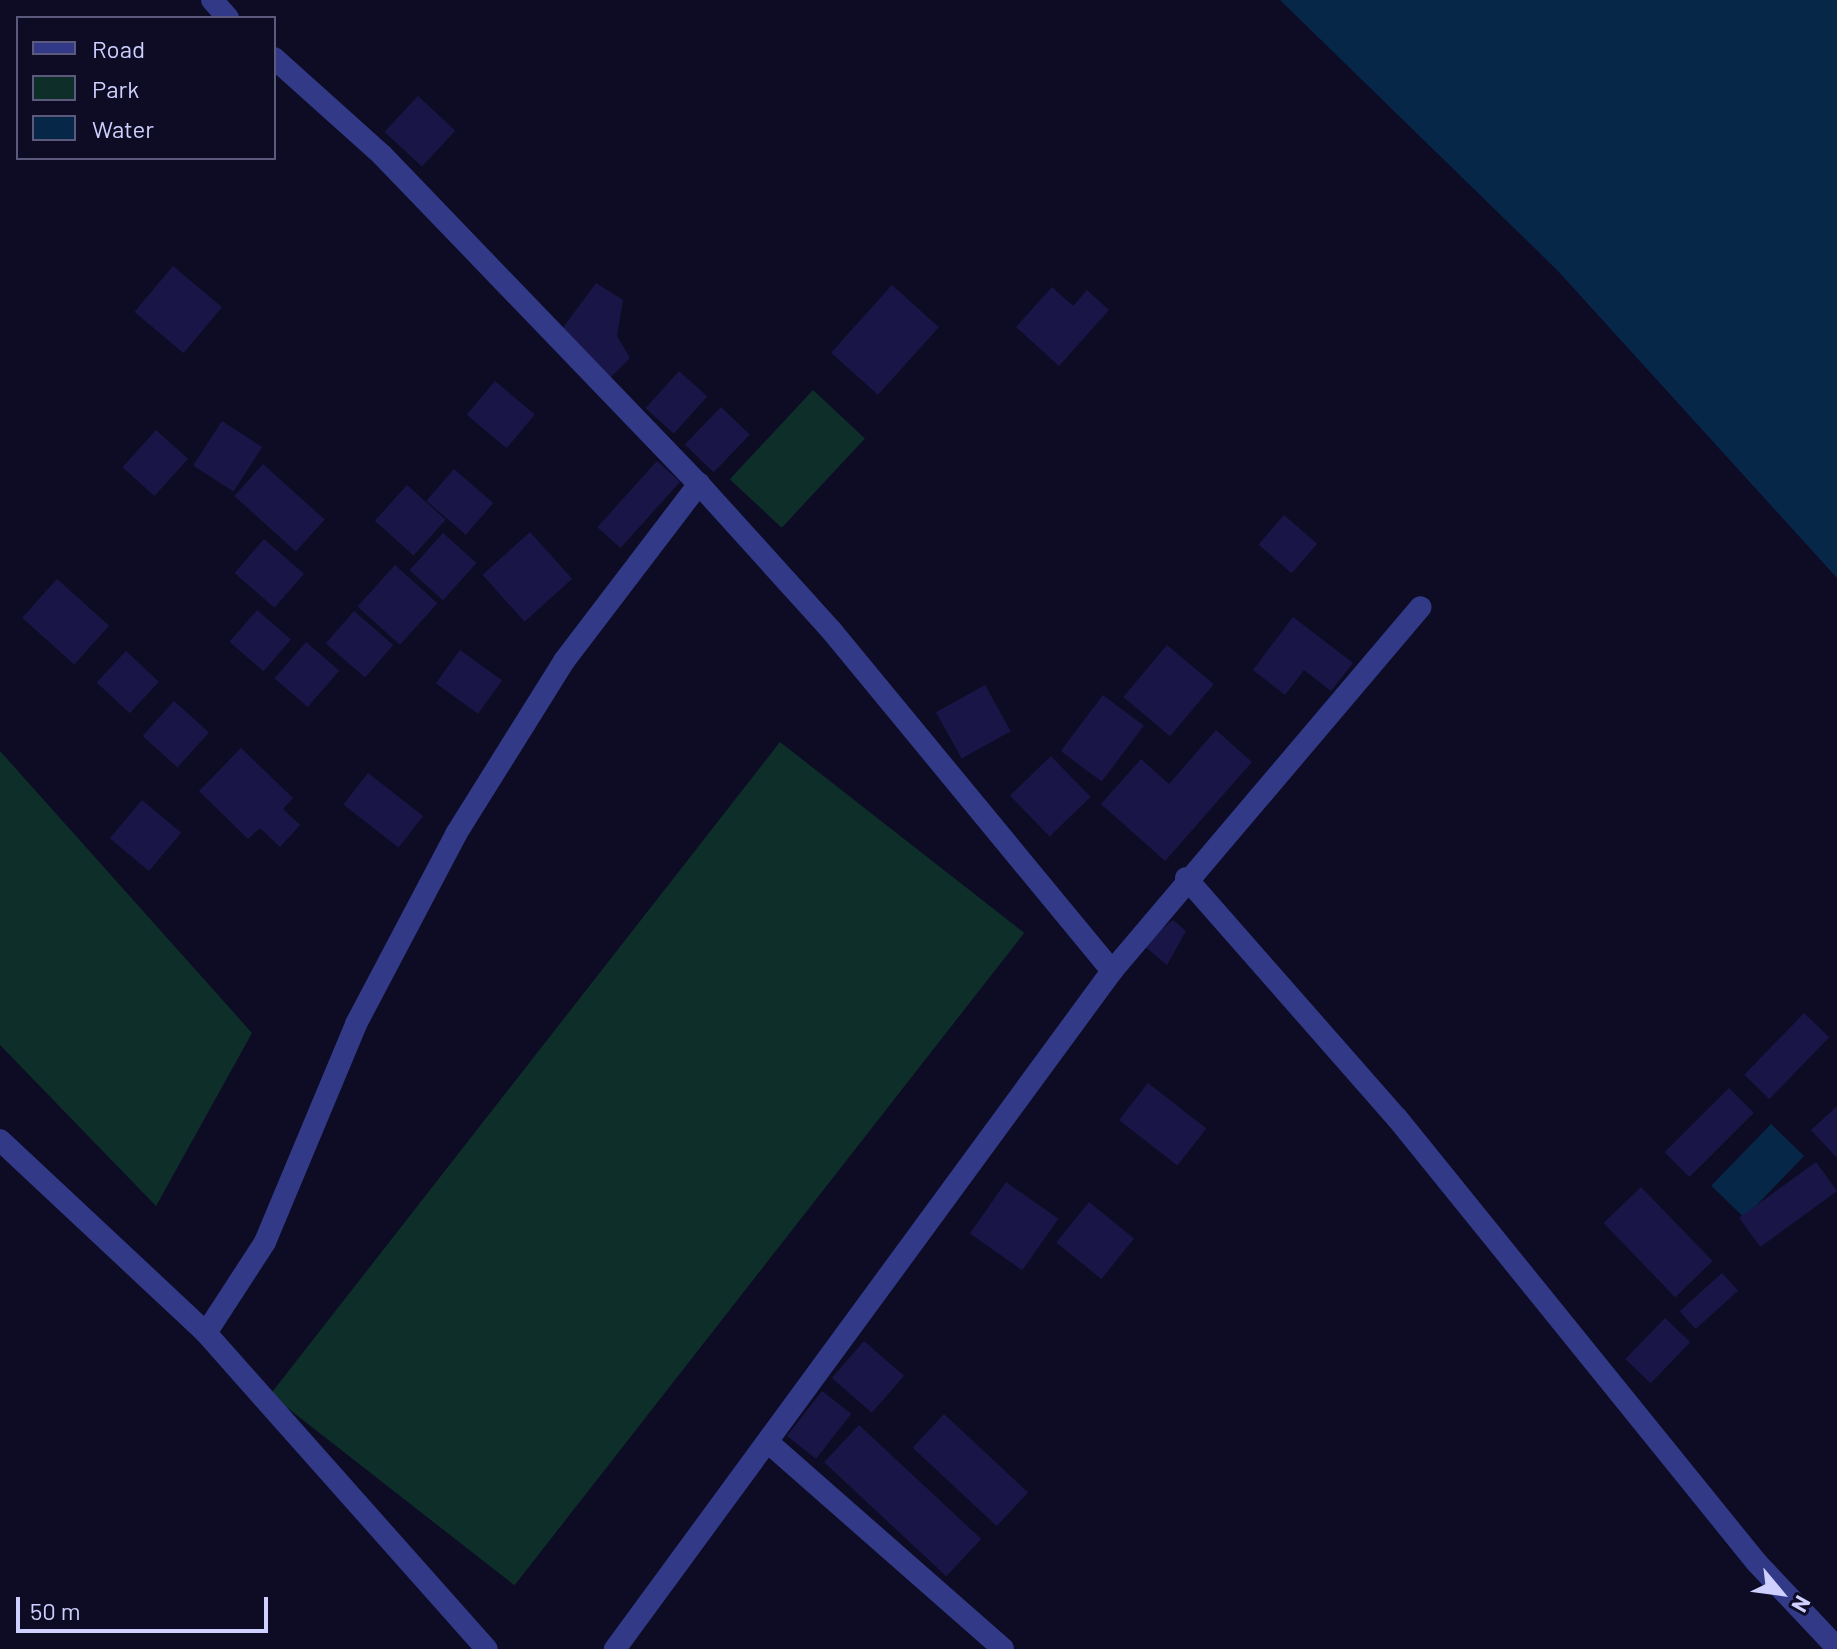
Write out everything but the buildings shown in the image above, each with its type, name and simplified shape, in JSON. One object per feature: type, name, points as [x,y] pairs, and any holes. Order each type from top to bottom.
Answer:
[{"type":"street","points":[[212,0],[226,16]]},
{"type":"street","points":[[276,60],[382,155],[699,484],[831,630],[1112,971]]},
{"type":"street","points":[[206,1333],[265,1242],[356,1024],[456,834],[564,661],[699,484]]},
{"type":"street","points":[[615,1649],[770,1444],[1112,971],[1186,878],[1421,607]]},
{"type":"street","points":[[1186,878],[1397,1118],[1757,1563],[1837,1648]]},
{"type":"street","points":[[0,1140],[206,1333],[487,1649]]},
{"type":"street","points":[[770,1444],[1003,1649]]},
{"type":"green space","points":[[813,390],[865,438],[782,528],[730,479]]},
{"type":"green space","points":[[780,742],[1024,933],[515,1585],[270,1394]]},
{"type":"green space","points":[[0,751],[252,1033],[156,1206],[0,1045]]},
{"type":"water","points":[[1280,0],[1837,0],[1837,578],[1558,271]]},
{"type":"water","points":[[1771,1124],[1804,1156],[1744,1218],[1711,1186]]}]
